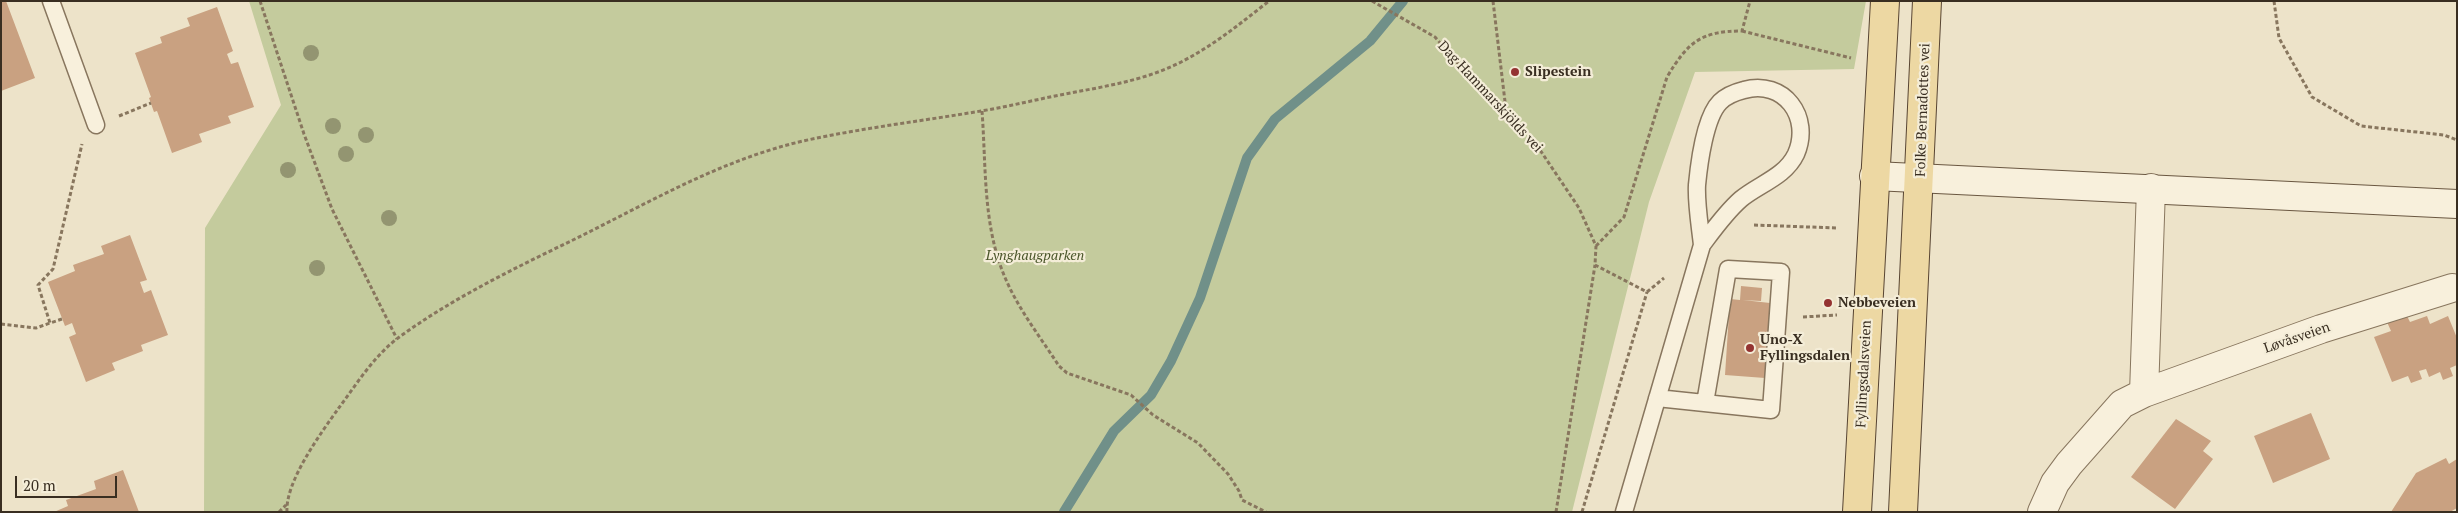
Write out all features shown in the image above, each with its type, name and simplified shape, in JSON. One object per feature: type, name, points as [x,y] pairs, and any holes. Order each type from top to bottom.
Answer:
[{"type":"main road","points":[[1874,176],[1885,1]]},
{"type":"main road","name":"Folke Bernadottes vei","points":[[1903,512],[1927,1]]},
{"type":"main road","name":"Fyllingsdalsveien","points":[[1857,512],[1874,176]]},
{"type":"street","points":[[1874,176],[2457,204]]},
{"type":"street","points":[[2144,392],[2151,188]]},
{"type":"street","name":"Løvåsveien","points":[[2042,512],[2055,483],[2069,464],[2122,404],[2144,392],[2321,329],[2452,288]]},
{"type":"lane","points":[[52,1],[96,125]]},
{"type":"lane","points":[[1624,512],[1702,245],[1721,220],[1742,199],[1785,170],[1796,153],[1800,136],[1797,115],[1789,100],[1772,88],[1755,87],[1734,93],[1720,102],[1708,126],[1697,186],[1702,245]]},
{"type":"lane","points":[[1657,398],[1771,410],[1781,272],[1728,269],[1705,403]]},
{"type":"path","points":[[260,1],[304,134],[332,209],[397,339]]},
{"type":"path","points":[[279,512],[286,505],[306,460],[330,421],[376,357],[397,339],[531,260],[680,184],[718,168],[801,142],[930,118],[982,111],[1117,85],[1148,76],[1182,62],[1213,44],[1268,1]]},
{"type":"path","name":"Dag Hammarskjölds vei","points":[[1372,1],[1436,37],[1462,67],[1506,110],[1548,161],[1579,208],[1596,246],[1595,265],[1556,512]]},
{"type":"path","points":[[1493,1],[1506,110]]},
{"type":"path","points":[[1742,31],[1750,1]]},
{"type":"path","points":[[2274,1],[2279,38],[2312,97],[2361,126],[2444,135],[2457,140]]},
{"type":"path","points":[[1596,246],[1624,217],[1666,76],[1678,58],[1697,39],[1723,31],[1742,31],[1855,59]]},
{"type":"path","points":[[50,323],[38,284],[53,269],[82,141],[96,125],[151,103]]},
{"type":"path","points":[[982,111],[989,217],[1002,271],[1018,302],[1066,373],[1131,396],[1153,415],[1198,443],[1228,474],[1239,491],[1242,500],[1266,512]]},
{"type":"path","points":[[1582,512],[1647,292],[1595,265]]},
{"type":"path","points":[[1778,318],[1838,315]]},
{"type":"path","points":[[1,324],[36,328],[62,319]]},
{"type":"path","points":[[286,505],[287,512]]},
{"type":"green space","name":"Lynghaugparken","points":[[249,1],[1866,1],[1854,69],[1695,72],[1649,202],[1572,512],[204,512],[205,228],[281,105]]},
{"type":"building","points":[[1,1],[6,1],[35,78],[1,91]]},
{"type":"building","points":[[217,7],[233,51],[227,54],[231,64],[238,62],[254,107],[228,116],[231,123],[199,134],[202,142],[172,153],[157,111],[154,112],[149,98],[151,97],[135,53],[162,43],[160,37],[190,26],[187,18]]},
{"type":"building","points":[[130,235],[147,280],[140,282],[144,293],[151,290],[168,335],[141,345],[143,351],[112,363],[115,370],[86,382],[69,337],[76,334],[72,323],[65,326],[48,282],[75,271],[73,265],[104,254],[101,246]]},
{"type":"building","points":[[1741,286],[1762,288],[1761,301],[1743,300],[1770,303],[1765,378],[1725,375],[1730,299],[1740,300]]},
{"type":"building","points":[[2406,314],[2410,322],[2427,316],[2430,324],[2448,316],[2457,338],[2457,365],[2450,368],[2453,376],[2443,380],[2440,372],[2429,377],[2426,369],[2419,371],[2422,379],[2411,383],[2408,376],[2392,382],[2374,337],[2391,331],[2387,322]]},
{"type":"building","points":[[2311,413],[2330,459],[2273,483],[2254,436]]},
{"type":"building","points":[[2176,419],[2211,441],[2203,451],[2213,459],[2175,509],[2131,477]]},
{"type":"building","points":[[2446,458],[2449,464],[2457,459],[2457,508],[2450,512],[2391,512],[2416,473]]},
{"type":"building","points":[[123,470],[139,512],[54,512],[68,506],[66,500],[96,489],[94,481]]},
{"type":"waterway","points":[[1064,512],[1114,431],[1151,395],[1171,361],[1200,298],[1247,158],[1275,119],[1370,41],[1403,1]]},
{"type":"place","name":"Slipestein","points":[[1515,72]]},
{"type":"place","name":"Nebbeveien","points":[[1828,303]]},
{"type":"place","name":"Uno-X Fyllingsdalen","points":[[1750,348]]}]
